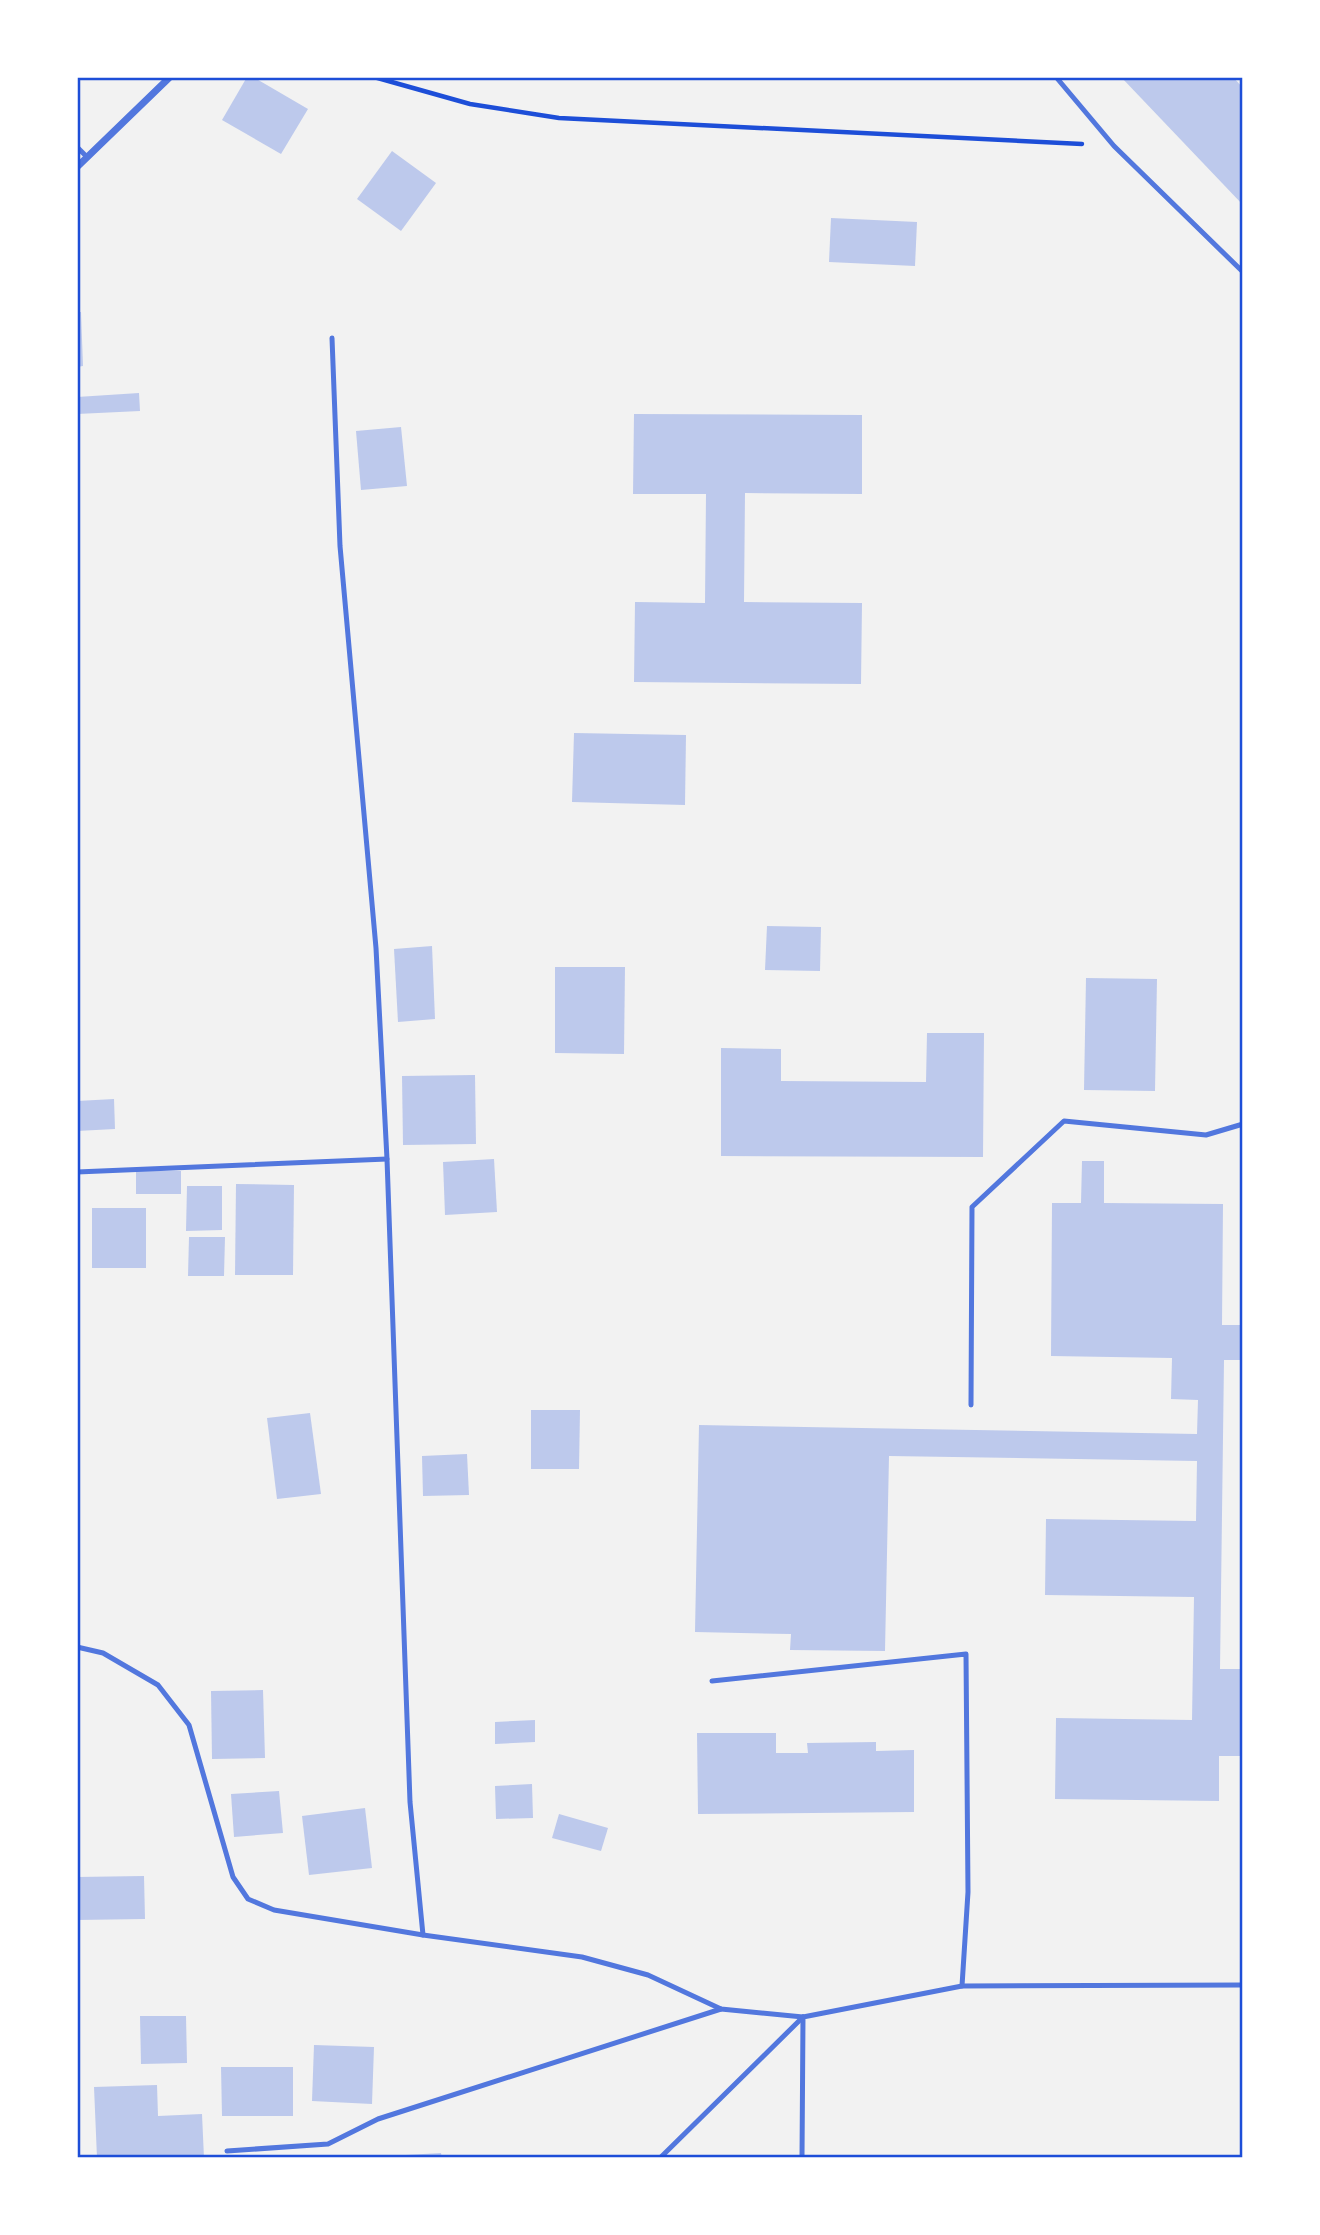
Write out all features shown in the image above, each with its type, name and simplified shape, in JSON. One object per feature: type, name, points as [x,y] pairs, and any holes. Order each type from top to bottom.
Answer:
[{"type":"street","points":[[77,167],[170,77]]},
{"type":"lane","points":[[1056,77],[1114,146],[1243,272]]},
{"type":"lane","points":[[77,147],[87,158]]},
{"type":"lane","points":[[332,338],[340,546],[376,948],[387,1159],[410,1801],[423,1935]]},
{"type":"lane","points":[[971,1405],[972,1207],[1064,1121],[1206,1135],[1243,1125]]},
{"type":"lane","points":[[77,1172],[387,1159]]},
{"type":"lane","points":[[77,1647],[103,1653],[158,1685],[190,1725],[233,1877],[248,1899],[274,1910],[423,1935],[582,1957],[648,1975],[721,2008],[803,2017],[962,1986],[1243,1985]]},
{"type":"lane","points":[[712,1681],[966,1654],[968,1892],[962,1986]]},
{"type":"lane","points":[[227,2151],[328,2144],[378,2119],[721,2008]]},
{"type":"lane","points":[[660,2158],[803,2017]]},
{"type":"lane","points":[[802,2158],[803,2017]]},
{"type":"path","points":[[374,77],[470,104],[559,118],[1114,146]]},
{"type":"building","points":[[247,77],[253,77],[308,109],[281,154],[222,120]]},
{"type":"building","points":[[1121,77],[1233,77],[1243,88],[1243,205]]},
{"type":"building","points":[[392,151],[436,183],[401,231],[357,199]]},
{"type":"building","points":[[831,218],[917,222],[915,266],[829,262]]},
{"type":"building","points":[[77,312],[81,312],[83,366],[77,367]]},
{"type":"building","points":[[139,393],[140,411],[77,414],[77,397]]},
{"type":"building","points":[[634,414],[862,415],[862,494],[745,493],[744,602],[862,603],[861,684],[634,682],[635,602],[705,603],[706,494],[633,494]]},
{"type":"building","points":[[401,427],[407,486],[361,490],[356,431]]},
{"type":"building","points":[[574,733],[686,735],[685,805],[572,802]]},
{"type":"building","points":[[767,926],[821,927],[820,971],[765,970]]},
{"type":"building","points":[[432,946],[435,1019],[398,1022],[394,949]]},
{"type":"building","points":[[555,967],[625,967],[624,1054],[555,1053]]},
{"type":"building","points":[[1086,978],[1157,979],[1155,1091],[1084,1090]]},
{"type":"building","points":[[927,1033],[984,1033],[983,1157],[721,1156],[721,1048],[781,1049],[781,1081],[926,1082]]},
{"type":"building","points":[[475,1075],[476,1144],[403,1145],[402,1076]]},
{"type":"building","points":[[114,1099],[115,1129],[77,1131],[77,1101]]},
{"type":"building","points":[[494,1159],[497,1212],[445,1215],[443,1162]]},
{"type":"building","points":[[1082,1161],[1104,1161],[1104,1203],[1223,1204],[1222,1325],[1243,1325],[1243,1360],[1224,1360],[1220,1669],[1243,1669],[1243,1756],[1219,1756],[1219,1801],[1055,1799],[1056,1718],[1192,1720],[1194,1597],[1045,1595],[1046,1519],[1196,1521],[1197,1461],[889,1456],[885,1651],[790,1650],[791,1634],[695,1632],[699,1425],[1197,1434],[1198,1400],[1171,1399],[1172,1358],[1051,1356],[1052,1203],[1081,1203]]},
{"type":"building","points":[[136,1171],[181,1171],[181,1194],[136,1194]]},
{"type":"building","points":[[236,1184],[294,1185],[293,1275],[235,1275]]},
{"type":"building","points":[[187,1186],[222,1186],[222,1230],[186,1231]]},
{"type":"building","points":[[92,1208],[146,1208],[146,1268],[92,1268]]},
{"type":"building","points":[[189,1237],[225,1237],[224,1276],[188,1276]]},
{"type":"building","points":[[531,1410],[580,1410],[579,1469],[531,1469]]},
{"type":"building","points":[[310,1413],[321,1494],[277,1499],[267,1418]]},
{"type":"building","points":[[467,1454],[469,1495],[423,1496],[422,1456]]},
{"type":"building","points":[[263,1690],[265,1758],[212,1759],[211,1691]]},
{"type":"building","points":[[535,1720],[535,1742],[495,1744],[495,1722]]},
{"type":"building","points":[[697,1733],[776,1733],[776,1753],[808,1753],[807,1743],[876,1742],[876,1751],[914,1750],[914,1812],[698,1814]]},
{"type":"building","points":[[532,1784],[533,1818],[496,1819],[495,1786]]},
{"type":"building","points":[[279,1791],[283,1833],[234,1837],[231,1794]]},
{"type":"building","points":[[365,1808],[372,1868],[309,1875],[302,1816]]},
{"type":"building","points":[[559,1814],[608,1828],[601,1851],[552,1838]]},
{"type":"building","points":[[144,1876],[145,1919],[77,1920],[77,1877]]},
{"type":"building","points":[[140,2016],[186,2016],[187,2063],[141,2064]]},
{"type":"building","points":[[314,2045],[374,2047],[372,2104],[312,2101]]},
{"type":"building","points":[[221,2067],[293,2067],[293,2116],[222,2116]]},
{"type":"building","points":[[157,2085],[158,2116],[202,2114],[204,2158],[97,2158],[94,2087]]},
{"type":"building","points":[[441,2153],[442,2158],[388,2156]]}]
